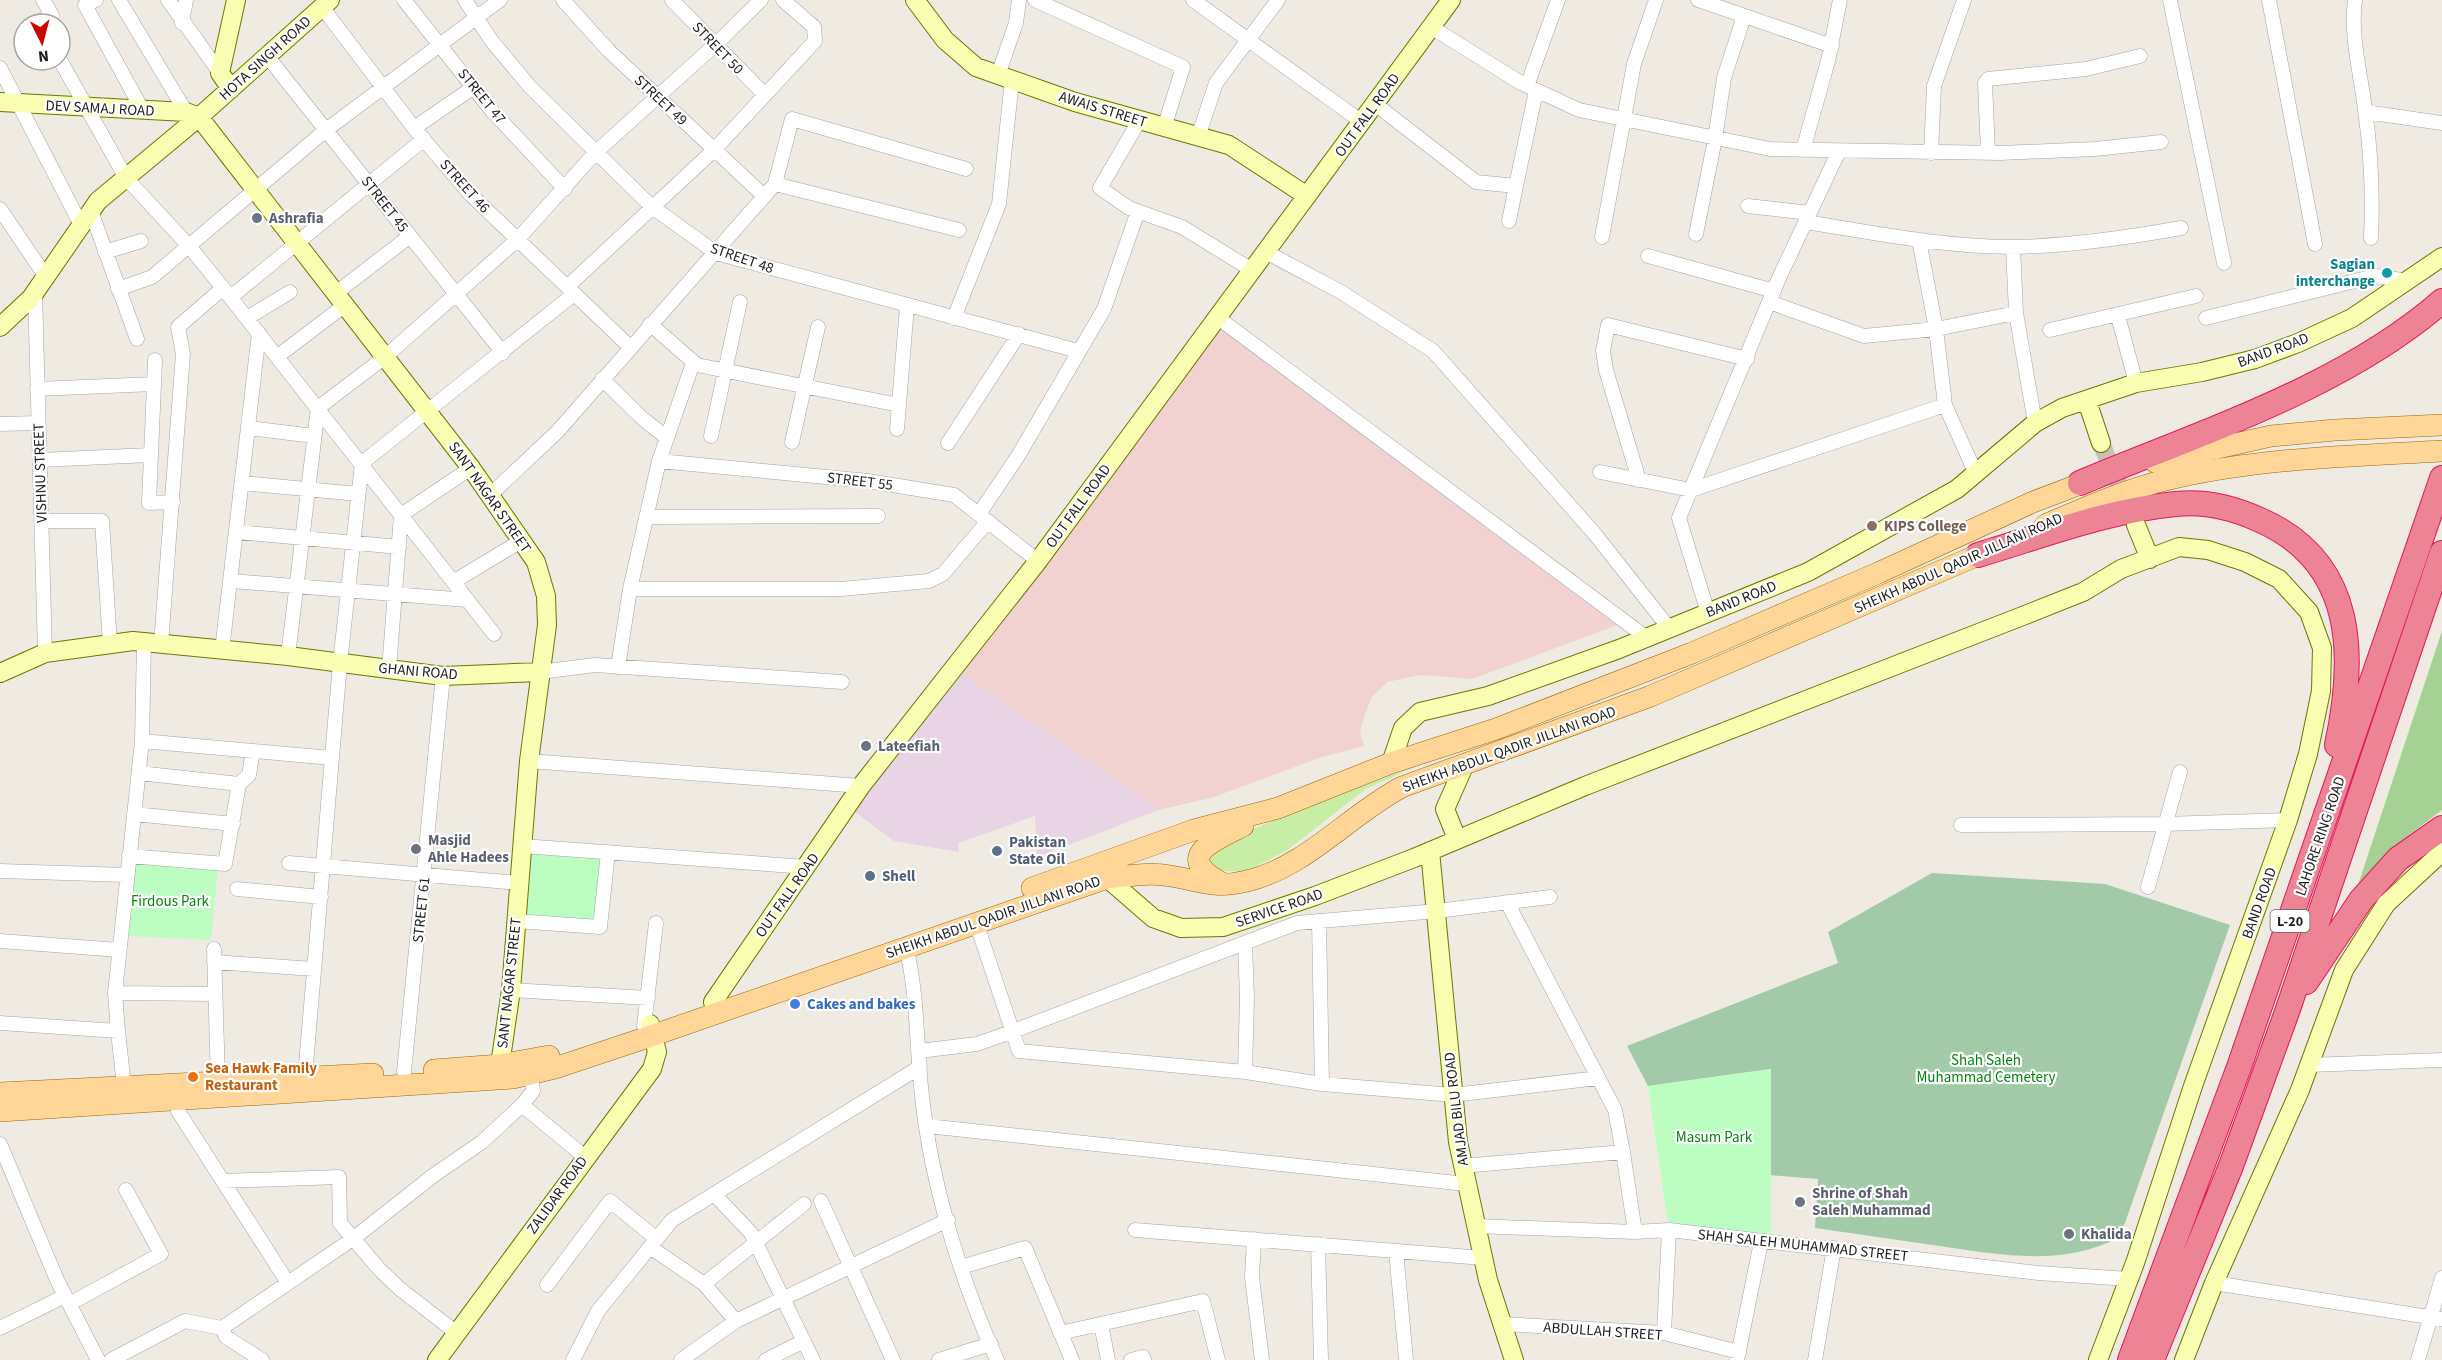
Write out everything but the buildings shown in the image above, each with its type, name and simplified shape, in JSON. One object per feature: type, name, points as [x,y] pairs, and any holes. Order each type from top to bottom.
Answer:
[{"type":"highway","points":[[2080,483],[2266,405],[2349,366],[2442,301]]},
{"type":"highway","name":"LAHORE RING ROAD","points":[[2130,1360],[2199,1177],[2325,822],[2442,478]]},
{"type":"highway","points":[[1978,555],[2102,519],[2177,503],[2210,504],[2246,514],[2280,528],[2308,551],[2329,582],[2342,610],[2348,643],[2346,695],[2325,822]]},
{"type":"highway","name":"LAHORE RING ROAD","points":[[2152,1360],[2231,1166],[2287,1012],[2442,553]]},
{"type":"highway","points":[[2287,1012],[2361,900],[2398,859],[2442,828]]},
{"type":"main road","points":[[231,89],[220,73],[236,0]]},
{"type":"main road","name":"AWAIS STREET","points":[[915,0],[945,40],[976,67],[1139,121],[1229,145],[1307,196]]},
{"type":"main road","name":"OUT FALL ROAD","points":[[715,1007],[861,786],[1038,561],[1451,0]]},
{"type":"main road","name":"HOTA SINGH ROAD","points":[[0,327],[34,292],[98,201],[126,178],[193,114],[231,89],[328,2]]},
{"type":"main road","name":"DEV SAMAJ ROAD","points":[[0,102],[84,104],[193,114]]},
{"type":"main road","name":"SANT NAGAR STREET","points":[[193,114],[255,189],[471,468],[536,562],[546,596],[547,625],[529,761],[511,990],[500,1065]]},
{"type":"main road","name":"BAND ROAD","points":[[1391,763],[1403,728],[1420,712],[1488,696],[1647,638],[1808,572],[1957,489],[2035,423],[2062,408],[2136,383],[2202,372],[2255,359],[2352,318],[2442,257]]},
{"type":"main road","points":[[2087,401],[2100,443]]},
{"type":"main road","name":"SHEIKH ABDUL QADIR JILLANI ROAD","points":[[715,1007],[1194,830],[1278,808],[1391,763],[1496,729],[1692,653],[2080,483],[2195,452],[2271,436],[2335,430],[2442,425]]},
{"type":"main road","name":"SHEIKH ABDUL QADIR JILLANI ROAD","points":[[0,1111],[499,1080],[531,1074],[649,1029],[1107,878],[1170,876],[1208,885],[1247,881],[1287,865],[1377,800],[1402,787],[1651,696],[2084,508],[2132,490],[2173,479],[2313,457],[2442,451]]},
{"type":"main road","points":[[2136,525],[2150,559]]},
{"type":"main road","name":"BAND ROAD","points":[[1457,839],[1607,777],[2083,592],[2121,569],[2179,547],[2208,550],[2236,559],[2279,579],[2309,612],[2322,648],[2321,692],[2308,754],[2288,820],[2193,1086],[2129,1279],[2098,1360]]},
{"type":"main road","name":"GHANI ROAD","points":[[0,673],[45,653],[110,644],[152,643],[288,656],[443,676],[540,672]]},
{"type":"main road","points":[[1457,839],[1445,809],[1464,766]]},
{"type":"main road","points":[[1224,884],[1203,870],[1200,863],[1201,851],[1208,842],[1278,808]]},
{"type":"main road","name":"SERVICE ROAD","points":[[1107,878],[1153,918],[1181,928],[1223,927],[1315,896],[1457,839]]},
{"type":"main road","name":"AMJAD BILU ROAD","points":[[1430,851],[1464,1174],[1483,1258],[1514,1360]]},
{"type":"main road","points":[[2184,1360],[2214,1282],[2309,1065],[2344,970],[2386,904],[2442,852]]},
{"type":"main road","name":"SHEIKH ABDUL QADIR JILLANI ROAD","points":[[0,1093],[500,1065],[551,1056],[649,1029]]},
{"type":"main road","name":"ZALIDAR ROAD","points":[[437,1360],[651,1069],[657,1052],[649,1029]]},
{"type":"street","points":[[96,0],[85,5],[143,111]]},
{"type":"street","points":[[119,0],[193,114]]},
{"type":"street","points":[[168,0],[182,23],[220,73]]},
{"type":"street","points":[[182,23],[186,0]]},
{"type":"street","name":"STREET 47","points":[[404,0],[492,111],[565,189]]},
{"type":"street","name":"STREET 48","points":[[465,0],[530,87],[651,206],[716,253],[1078,351]]},
{"type":"street","points":[[118,289],[152,278],[326,130],[500,0]]},
{"type":"street","name":"STREET 49","points":[[563,0],[609,51],[764,196]]},
{"type":"street","name":"STREET 50","points":[[672,0],[765,95]]},
{"type":"street","points":[[288,656],[318,408],[385,357],[517,240],[596,152],[716,45],[760,0]]},
{"type":"street","points":[[305,1077],[346,591],[362,463],[503,353],[570,291],[651,206],[714,150],[815,41],[814,27],[783,0]]},
{"type":"street","points":[[954,318],[999,204],[1005,77],[1019,0]]},
{"type":"street","points":[[1035,0],[1183,67],[1164,128]]},
{"type":"street","points":[[1193,0],[1362,122]]},
{"type":"street","points":[[1198,137],[1216,83],[1278,0]]},
{"type":"street","points":[[1509,221],[1532,88],[1558,0]]},
{"type":"street","points":[[1602,237],[1634,64],[1656,0]]},
{"type":"street","points":[[1698,0],[1832,45]]},
{"type":"street","points":[[1803,150],[1832,45],[1840,0]]},
{"type":"street","points":[[1931,153],[1934,86],[1964,0]]},
{"type":"street","points":[[2170,0],[2224,263]]},
{"type":"street","points":[[2269,0],[2315,244]]},
{"type":"street","points":[[2355,0],[2355,40],[2366,112],[2373,190],[2371,238]]},
{"type":"street","name":"STREET 46","points":[[328,2],[384,88],[414,128],[470,194],[630,347]]},
{"type":"street","points":[[1696,234],[1716,139],[1724,78],[1744,16]]},
{"type":"street","points":[[1431,27],[1532,88],[1579,110],[1770,149],[1988,153],[2095,149],[2161,142]]},
{"type":"street","name":"STREET 45","points":[[267,56],[503,353]]},
{"type":"street","points":[[1988,153],[1985,83],[1988,80],[2086,69],[2140,56]]},
{"type":"street","points":[[0,68],[105,252],[137,339]]},
{"type":"street","points":[[67,72],[126,178],[189,246],[260,333],[494,634]]},
{"type":"street","points":[[414,128],[474,87]]},
{"type":"street","points":[[1375,104],[1476,182],[1516,186]]},
{"type":"street","points":[[2366,112],[2442,123]]},
{"type":"street","points":[[490,495],[557,432],[775,184],[792,120],[966,169]]},
{"type":"street","points":[[1139,121],[1100,188],[1138,211],[1182,227],[1252,270]]},
{"type":"street","points":[[124,1086],[115,993],[152,643],[172,502],[183,354],[178,327],[298,244],[424,139]]},
{"type":"street","points":[[1708,613],[1679,518],[1772,296],[1839,151]]},
{"type":"street","points":[[775,184],[959,230]]},
{"type":"street","points":[[1748,206],[1919,240],[2013,247],[2104,242],[2181,228]]},
{"type":"street","points":[[0,209],[46,276]]},
{"type":"street","points":[[630,589],[841,589],[929,580],[943,574],[983,518],[1104,309],[1138,211]]},
{"type":"street","points":[[278,356],[410,236]]},
{"type":"street","points":[[1919,240],[1936,329],[1945,405],[1976,474]]},
{"type":"street","points":[[105,252],[141,241]]},
{"type":"street","points":[[2013,247],[2016,313],[2035,423]]},
{"type":"street","points":[[1266,252],[1341,292],[1433,351],[1590,529],[1670,628]]},
{"type":"street","points":[[1648,256],[1772,296],[1864,336],[1936,329],[2016,313]]},
{"type":"street","points":[[2206,318],[2375,276],[2408,281]]},
{"type":"street","name":"VISHNU STREET","points":[[34,292],[45,653]]},
{"type":"street","points":[[247,318],[290,292]]},
{"type":"street","points":[[2050,330],[2196,296]]},
{"type":"street","points":[[711,436],[740,302]]},
{"type":"street","points":[[897,429],[907,306]]},
{"type":"street","points":[[2118,316],[2136,383]]},
{"type":"street","points":[[1217,318],[1647,638]]},
{"type":"street","points":[[650,324],[693,363],[899,405]]},
{"type":"street","points":[[1639,480],[1606,370],[1603,351],[1608,325],[1747,359]]},
{"type":"street","points":[[792,441],[818,327]]},
{"type":"street","points":[[222,650],[260,333]]},
{"type":"street","points":[[948,443],[1018,334]]},
{"type":"street","points":[[155,360],[149,502],[172,502]]},
{"type":"street","points":[[618,667],[630,589],[659,461],[693,363]]},
{"type":"street","points":[[602,379],[643,419],[666,437]]},
{"type":"street","points":[[38,388],[154,384]]},
{"type":"street","points":[[1600,472],[1691,490],[1945,405]]},
{"type":"street","points":[[0,424],[38,423]]},
{"type":"street","points":[[249,429],[314,436]]},
{"type":"street","points":[[40,460],[150,455]]},
{"type":"street","name":"STREET 55","points":[[659,461],[868,481],[954,495],[1038,561]]},
{"type":"street","points":[[402,515],[471,468]]},
{"type":"street","points":[[242,483],[358,494]]},
{"type":"street","points":[[389,669],[402,515]]},
{"type":"street","points":[[646,517],[878,516]]},
{"type":"street","points":[[41,521],[102,521],[110,644]]},
{"type":"street","points":[[237,532],[399,547]]},
{"type":"street","points":[[453,582],[521,541]]},
{"type":"street","points":[[232,581],[467,600]]},
{"type":"street","name":"GHANI ROAD","points":[[540,672],[595,665],[842,682]]},
{"type":"street","name":"STREET 61","points":[[404,1072],[443,676]]},
{"type":"street","points":[[142,741],[332,758]]},
{"type":"street","points":[[129,856],[221,865],[228,860],[239,784],[249,775],[253,751]]},
{"type":"street","points":[[529,761],[861,786]]},
{"type":"street","points":[[2148,887],[2180,772]]},
{"type":"street","points":[[139,773],[239,784]]},
{"type":"street","points":[[134,814],[233,824]]},
{"type":"street","points":[[1961,825],[2164,824],[2288,820]]},
{"type":"street","points":[[522,846],[807,867]]},
{"type":"street","points":[[516,921],[600,927],[608,852]]},
{"type":"street","points":[[289,863],[519,883]]},
{"type":"street","points":[[0,871],[127,875]]},
{"type":"street","points":[[237,890],[321,897]]},
{"type":"street","points":[[920,1051],[977,1044],[1297,923],[1437,911],[1550,897]]},
{"type":"street","points":[[1507,902],[1615,1110],[1635,1233]]},
{"type":"street","points":[[1319,921],[1322,1084]]},
{"type":"street","points":[[976,922],[1019,1051],[1245,1072],[1322,1084],[1454,1095],[1598,1078]]},
{"type":"street","points":[[649,1029],[648,998],[656,923]]},
{"type":"street","points":[[0,941],[119,950]]},
{"type":"street","points":[[1245,943],[1247,998],[1245,1072]]},
{"type":"street","points":[[906,946],[915,986],[920,1067],[927,1126],[948,1220],[962,1267],[997,1360]]},
{"type":"street","points":[[218,1080],[214,956],[314,969]]},
{"type":"street","points":[[511,990],[648,998]]},
{"type":"street","points":[[115,993],[215,994]]},
{"type":"street","points":[[0,1023],[118,1031]]},
{"type":"street","points":[[2309,1065],[2442,1060]]},
{"type":"street","points":[[573,1360],[598,1311],[672,1220],[920,1067]]},
{"type":"street","points":[[111,1360],[186,1321],[222,1328],[354,1238],[434,1175],[482,1142],[522,1105],[533,1090],[531,1074]]},
{"type":"street","points":[[176,1100],[178,1111],[288,1283]]},
{"type":"street","points":[[522,1105],[585,1157]]},
{"type":"street","points":[[927,1126],[1464,1174],[1623,1152]]},
{"type":"street","points":[[0,1144],[67,1300],[98,1360]]},
{"type":"street","points":[[223,1181],[339,1176],[340,1223],[380,1270],[400,1289],[458,1334]]},
{"type":"street","points":[[0,1328],[67,1300],[161,1254],[126,1190]]},
{"type":"street","points":[[714,1194],[751,1233],[813,1360]]},
{"type":"street","points":[[547,1285],[610,1201],[653,1243],[704,1284],[736,1321]]},
{"type":"street","points":[[821,1201],[893,1360]]},
{"type":"street","points":[[704,1284],[804,1204]]},
{"type":"street","points":[[681,1360],[736,1321],[948,1220]]},
{"type":"street","name":"SHAH SALEH MUHAMMAD STREET","points":[[1476,1226],[1635,1233],[1669,1230],[2038,1273],[2129,1279]]},
{"type":"street","points":[[1135,1230],[1483,1258]]},
{"type":"street","points":[[1664,1333],[1669,1230]]},
{"type":"street","points":[[1254,1239],[1252,1277],[1262,1360]]},
{"type":"street","points":[[1738,1356],[1761,1242]]},
{"type":"street","points":[[1318,1244],[1321,1360]]},
{"type":"street","points":[[962,1267],[1025,1248],[1072,1360]]},
{"type":"street","points":[[1815,1360],[1834,1248]]},
{"type":"street","points":[[1396,1251],[1406,1360]]},
{"type":"street","points":[[2418,1360],[2436,1319],[2442,1278]]},
{"type":"street","points":[[2214,1282],[2436,1319]]},
{"type":"street","points":[[1060,1334],[1203,1301],[1218,1360]]},
{"type":"street","points":[[1101,1324],[1108,1360]]},
{"type":"street","name":"ABDULLAH STREET","points":[[1502,1324],[1664,1333],[1738,1356]]},
{"type":"street","points":[[222,1328],[226,1337],[262,1360]]},
{"type":"street","points":[[766,1360],[804,1341]]},
{"type":"street","points":[[939,1360],[991,1344]]},
{"type":"street","points":[[1131,1360],[1143,1357],[1144,1360]]},
{"type":"shaded area","points":[[1217,317],[1626,622],[1472,679],[1421,675],[1387,682],[1372,697],[1365,714],[1360,731],[1364,746],[1322,757],[1214,797],[1159,810],[953,667]]},
{"type":"shaded area","points":[[953,667],[1159,810],[1037,857],[1035,816],[958,843],[959,852],[894,841],[847,806]]},
{"type":"green space","points":[[2442,631],[2442,810],[2387,852],[2356,891]]},
{"type":"green space","points":[[1421,764],[1366,789],[1286,851],[1247,871],[1217,871],[1208,862],[1209,852],[1224,842],[1281,817]]},
{"type":"green space","points":[[522,846],[608,852],[600,927],[516,921]]},
{"type":"green space","name":"Firdous Park","points":[[132,861],[218,868],[211,940],[126,936]]},
{"type":"green space","name":"Shah Saleh Muhammad Cemetery","points":[[1932,873],[2105,884],[2230,925],[2120,1237],[2076,1252],[2031,1256],[1985,1253],[1815,1228],[1818,1179],[1769,1175],[1771,1069],[1648,1086],[1627,1046],[1838,963],[1828,932]]},
{"type":"green space","name":"Masum Park","points":[[1771,1069],[1771,1240],[1669,1230],[1648,1086]]},
{"type":"tunnel","points":[[2101,443],[2127,505]]},
{"type":"place","name":"Ashrafia","points":[[257,218]]},
{"type":"place","name":"Sagian interchange","points":[[2387,273]]},
{"type":"place","name":"KIPS College","points":[[1872,526]]},
{"type":"place","name":"Lateefiah","points":[[866,746]]},
{"type":"place","name":"Masjid Ahle Hadees","points":[[416,849]]},
{"type":"place","name":"Pakistan State Oil","points":[[997,851]]},
{"type":"place","name":"Shell","points":[[870,876]]},
{"type":"place","name":"Cakes and bakes","points":[[795,1004]]},
{"type":"place","name":"Sea Hawk Family Restaurant","points":[[193,1077]]},
{"type":"place","name":"Shrine of Shah Saleh Muhammad","points":[[1800,1202]]},
{"type":"place","name":"Khalida","points":[[2069,1234]]}]
